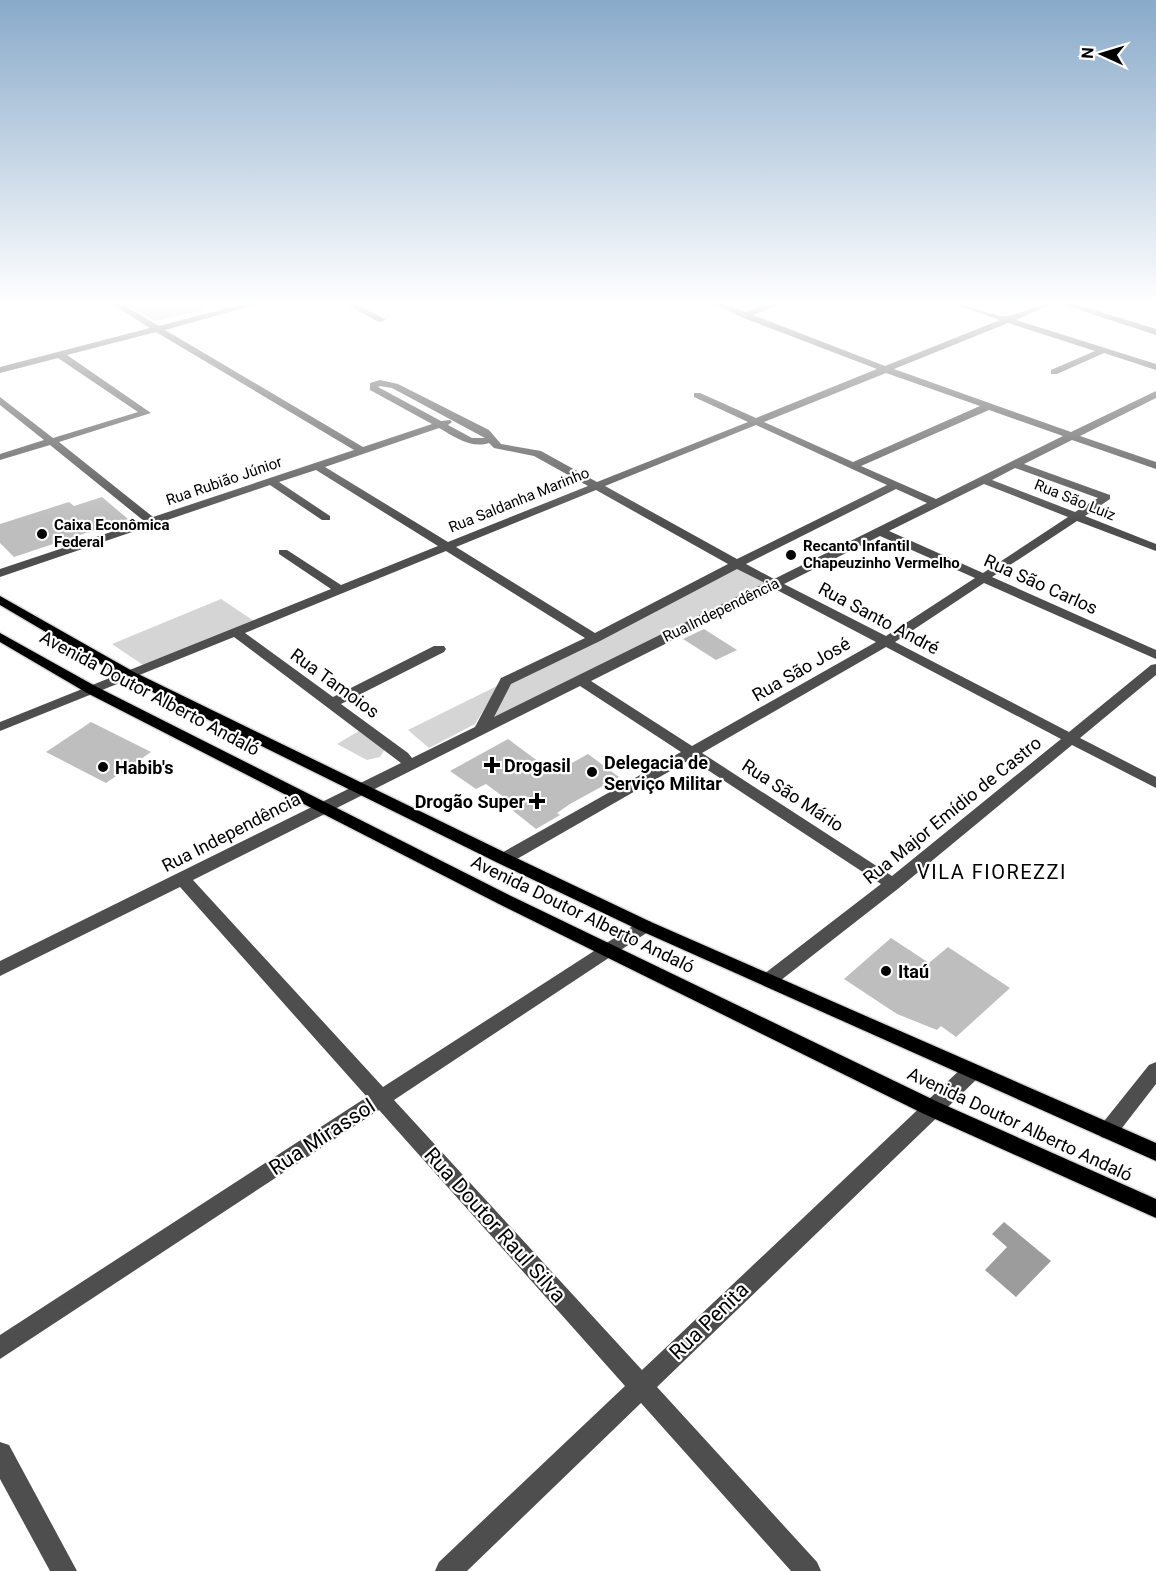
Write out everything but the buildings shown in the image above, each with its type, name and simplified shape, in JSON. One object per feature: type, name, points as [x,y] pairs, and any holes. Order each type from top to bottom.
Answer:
[{"type":"main road","name":"Avenida Doutor Alberto Andaló","points":[[0,600],[129,675],[504,859],[645,926],[770,979],[971,1072],[1156,1152]]},
{"type":"main road","name":"Avenida Doutor Alberto Andaló","points":[[0,638],[92,690],[608,950],[932,1108],[1156,1209]]},
{"type":"street","points":[[0,457],[146,413],[92,376]]},
{"type":"street","points":[[238,376],[361,450]]},
{"type":"street","name":"Rua Saldanha Marinho","points":[[0,727],[869,376]]},
{"type":"street","points":[[907,376],[1156,466]]},
{"type":"street","name":"Rua Santo André","points":[[490,439],[482,442],[470,441],[374,388],[373,385],[387,383],[418,398],[485,432],[498,446],[537,453],[774,584],[1156,783]]},
{"type":"street","name":"Rua Independência","points":[[0,969],[1156,394]]},
{"type":"street","points":[[697,395],[935,503]]},
{"type":"street","points":[[402,403],[418,398]]},
{"type":"street","points":[[0,400],[151,521]]},
{"type":"street","points":[[852,466],[989,406]]},
{"type":"street","points":[[425,415],[441,410]]},
{"type":"street","name":"Rua Rubião Júnior","points":[[0,573],[315,465],[458,419]]},
{"type":"street","name":"Rua São José","points":[[504,859],[886,642],[1106,497],[1014,464]]},
{"type":"street","points":[[315,465],[595,639]]},
{"type":"street","name":"Rua São Luiz","points":[[983,480],[1156,548]]},
{"type":"street","points":[[270,481],[326,518]]},
{"type":"street","name":"Rua Independência","points":[[480,730],[506,681],[595,639],[737,564],[896,485]]},
{"type":"street","name":"Rua São Carlos","points":[[879,531],[1156,655]]},
{"type":"street","points":[[283,552],[340,590]]},
{"type":"street","name":"Rua Tamoios","points":[[236,632],[403,756],[409,765]]},
{"type":"street","points":[[332,703],[439,649]]},
{"type":"street","name":"Rua Major Emídio de Castro","points":[[770,979],[893,884],[1156,668]]},
{"type":"street","name":"Rua São Mário","points":[[580,680],[893,884]]},
{"type":"street","name":"Rua Doutor Raul Silva","points":[[182,879],[808,1571]]},
{"type":"street","name":"Rua Mirassol","points":[[0,1348],[645,926]]},
{"type":"street","points":[[1108,1131],[1156,1070]]},
{"type":"street","name":"Rua Penita","points":[[448,1571],[971,1072]]},
{"type":"street","points":[[0,1454],[64,1571]]},
{"type":"shaded area","points":[[739,566],[771,581],[488,722],[509,684]]},
{"type":"shaded area","points":[[221,599],[254,621],[143,665],[112,644]]},
{"type":"shaded area","points":[[499,685],[475,724],[429,748],[408,730]]},
{"type":"shaded area","points":[[359,731],[385,749],[380,757],[367,760],[337,744]]},
{"type":"shaded area","points":[[1004,1222],[1051,1261],[1016,1297],[985,1270],[1007,1247],[992,1234]]},
{"type":"place","name":"Caixa Econômica Federal","points":[[42,534]]},
{"type":"place","name":"Recanto Infantil Chapeuzinho Vermelho","points":[[791,555]]},
{"type":"place","name":"Drogasil","points":[[492,765]]},
{"type":"place","name":"Habib's","points":[[103,767]]},
{"type":"place","name":"Delegacia de Serviço Militar","points":[[592,772]]},
{"type":"place","name":"Drogão Super","points":[[537,801]]},
{"type":"place","name":"Itaú","points":[[886,971]]},
{"type":"district","name":"VILA FIOREZZI","points":[[992,872]]}]
